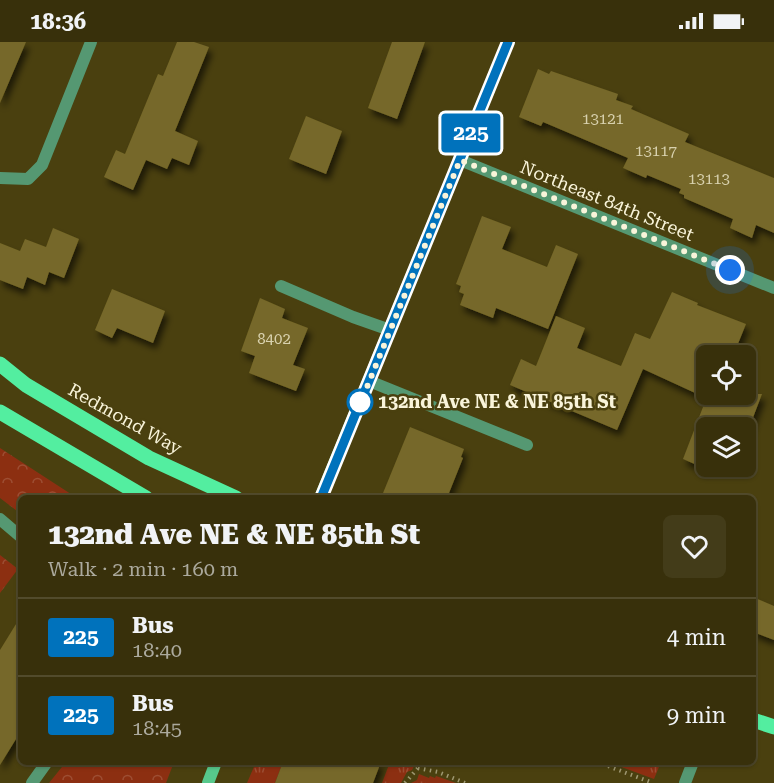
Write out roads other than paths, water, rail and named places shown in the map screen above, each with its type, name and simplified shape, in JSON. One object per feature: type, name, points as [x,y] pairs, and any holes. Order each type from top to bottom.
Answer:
[{"type":"main road","points":[[321,495],[508,42]]},
{"type":"main road","name":"Redmond Way","points":[[0,364],[26,385],[149,458],[229,495]]},
{"type":"main road","points":[[0,412],[141,495]]},
{"type":"main road","points":[[756,721],[774,727]]},
{"type":"main road","points":[[208,783],[215,765]]},
{"type":"street","points":[[0,178],[28,179],[42,165],[91,42]]},
{"type":"street","name":"Northeast 84th Street","points":[[460,160],[774,288]]},
{"type":"street","points":[[281,286],[390,330]]},
{"type":"street","points":[[369,381],[527,445]]},
{"type":"street","points":[[0,519],[18,534]]},
{"type":"street","points":[[32,783],[44,765]]},
{"type":"street","points":[[685,783],[692,765]]},
{"type":"place","name":"132nd Ave NE & NE 85th St","points":[[360,402]]}]
